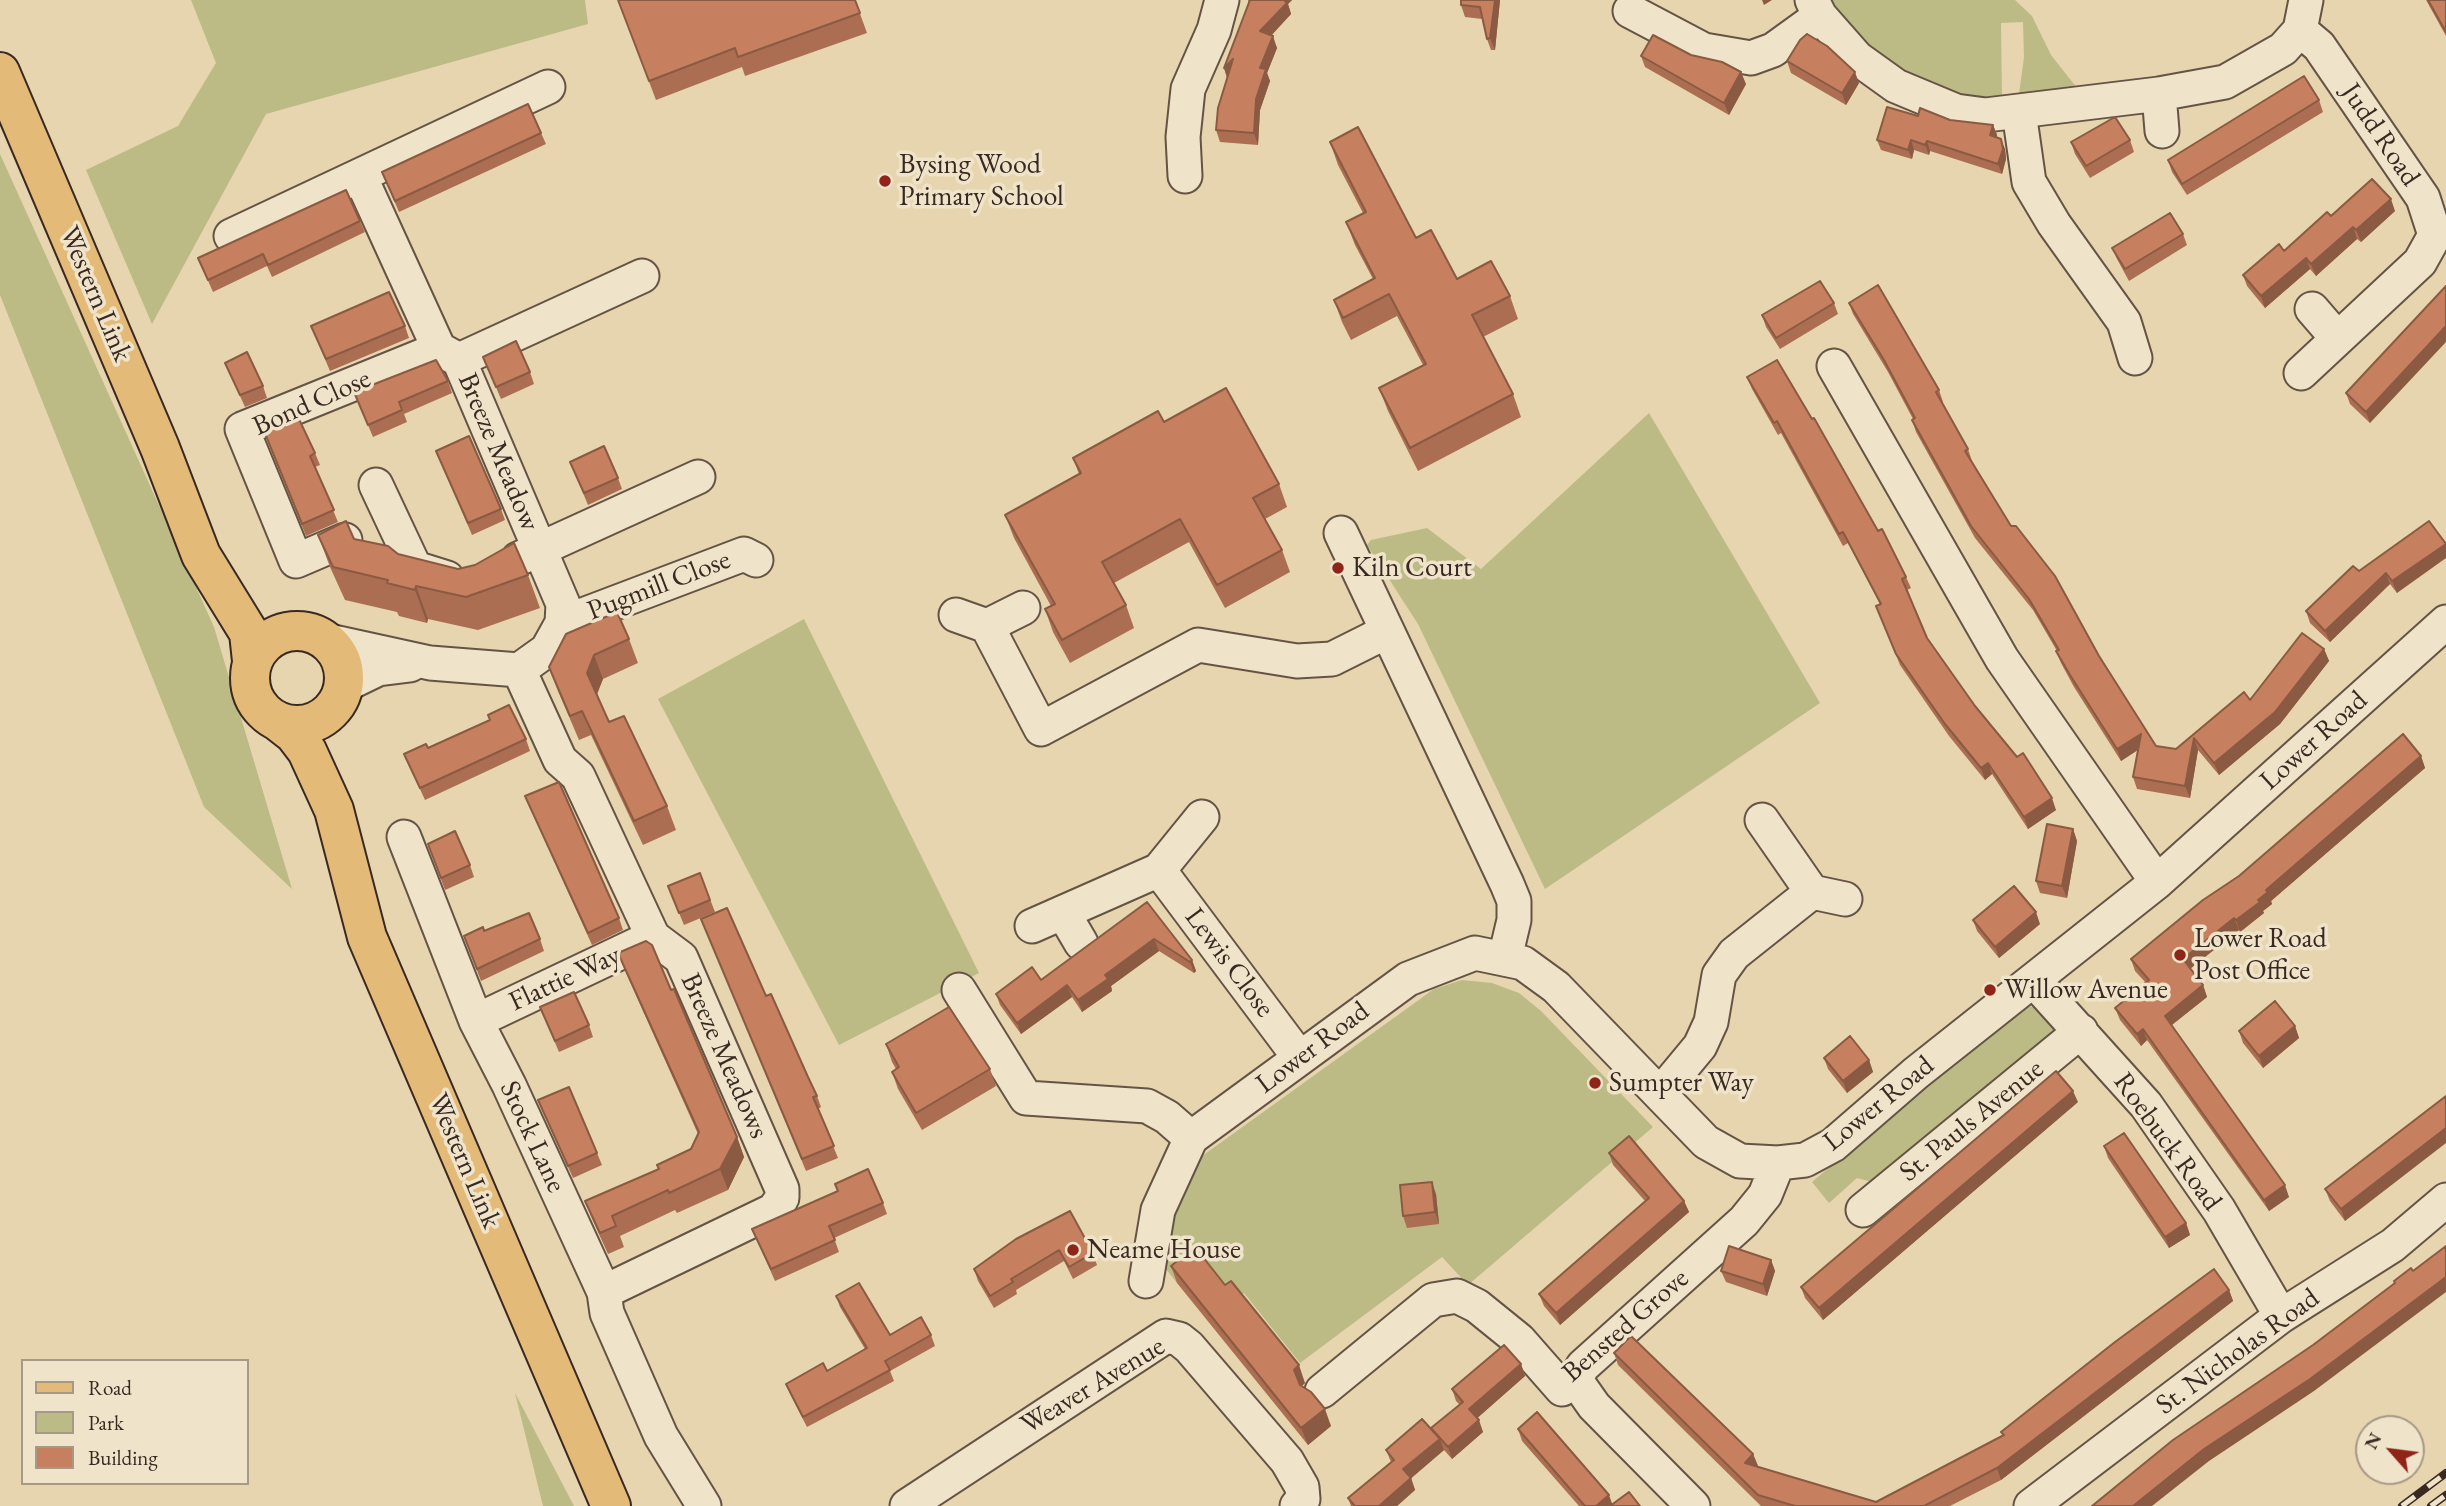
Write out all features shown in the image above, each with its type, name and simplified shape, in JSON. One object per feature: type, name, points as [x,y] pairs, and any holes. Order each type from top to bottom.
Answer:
[{"type":"main road","name":"Western Link","points":[[0,72],[188,518],[201,555],[249,632],[252,661]]},
{"type":"main road","name":"Western Link","points":[[188,518],[247,592],[309,635]]},
{"type":"main road","points":[[309,635],[341,660],[340,694],[316,721],[289,724],[276,720],[255,701],[250,688],[252,661],[268,640],[309,635]]},
{"type":"main road","name":"Western Link","points":[[334,810],[331,742],[340,694]]},
{"type":"main road","name":"Western Link","points":[[276,720],[294,734],[307,751],[334,810],[367,937],[611,1506]]},
{"type":"street","points":[[1185,176],[1183,137],[1188,89],[1214,30],[1222,0]]},
{"type":"street","points":[[1630,11],[1667,13],[1704,50],[1751,58],[1773,50],[1816,8],[1857,58],[1896,86],[1926,101],[1956,111],[1986,114],[2159,94],[2225,82],[2283,49],[2303,15]]},
{"type":"street","name":"Judd Road","points":[[2301,373],[2420,262],[2435,235],[2423,198],[2319,46],[2303,15]]},
{"type":"street","points":[[231,236],[548,87]]},
{"type":"street","points":[[2159,94],[2162,131]]},
{"type":"street","points":[[2019,112],[2029,181],[2054,224],[2136,319],[2135,358]]},
{"type":"street","name":"Breeze Meadow","points":[[360,176],[449,355],[563,604],[562,623]]},
{"type":"street","points":[[449,355],[642,276]]},
{"type":"street","points":[[2312,309],[2337,338]]},
{"type":"street","name":"Bond Close","points":[[345,540],[296,561],[242,429],[449,355]]},
{"type":"street","points":[[1834,366],[2002,659],[2157,882]]},
{"type":"street","points":[[537,548],[698,477]]},
{"type":"street","name":"Breeze Meadow","points":[[376,485],[415,568],[457,581],[484,578],[537,548]]},
{"type":"street","points":[[1342,533],[1514,901],[1514,920],[1505,958]]},
{"type":"street","name":"Pugmill Close","points":[[562,623],[643,589],[744,554],[756,560]]},
{"type":"street","points":[[987,626],[1023,608]]},
{"type":"street","points":[[956,615],[987,626],[1041,729],[1198,645],[1297,661],[1332,659],[1386,632]]},
{"type":"street","name":"Lower Road","points":[[1146,1282],[1158,1210],[1191,1138],[1408,979],[1475,953],[1523,963],[1556,987],[1706,1142],[1740,1161],[1778,1163],[1805,1160],[1833,1145],[1916,1073],[2035,982],[2157,882],[2446,622]]},
{"type":"street","points":[[309,635],[430,663],[519,670],[547,650],[562,623]]},
{"type":"street","points":[[340,694],[378,669],[430,663]]},
{"type":"street","name":"Breeze Meadows","points":[[519,670],[560,760],[578,776],[653,937],[681,958],[782,1189],[782,1198],[774,1210],[604,1292]]},
{"type":"street","points":[[1032,926],[1159,870],[1202,817]]},
{"type":"street","points":[[1762,820],[1812,892],[1845,899]]},
{"type":"street","name":"Stock Lane","points":[[404,837],[476,1021],[604,1292],[607,1313],[662,1436],[704,1506]]},
{"type":"street","name":"Lewis Close","points":[[1159,870],[1299,1057]]},
{"type":"street","points":[[1661,1093],[1700,1046],[1711,1022],[1719,975],[1734,954],[1812,892]]},
{"type":"street","points":[[1063,914],[1081,943]]},
{"type":"street","name":"Flattie Way","points":[[476,1021],[653,937]]},
{"type":"street","name":"Roebuck Road","points":[[2035,982],[2146,1105],[2219,1210],[2281,1316]]},
{"type":"street","points":[[959,990],[1026,1098],[1147,1106],[1167,1117],[1191,1138]]},
{"type":"street","name":"St. Pauls Avenue","points":[[1863,1210],[2081,1031]]},
{"type":"street","name":"Bensted Grove","points":[[1322,1391],[1433,1300],[1457,1296],[1477,1306],[1519,1340],[1562,1389],[1575,1379],[1583,1366],[1744,1221],[1765,1195],[1778,1163]]},
{"type":"street","name":"St. Nicholas Road","points":[[2031,1506],[2281,1316],[2393,1245],[2446,1200]]},
{"type":"street","name":"Weaver Avenue","points":[[907,1506],[1166,1336],[1178,1339],[1189,1347],[1287,1461],[1298,1477],[1300,1502]]},
{"type":"street","points":[[1575,1379],[1594,1406],[1693,1506]]},
{"type":"green space","points":[[191,0],[585,0],[588,24],[266,114],[152,324],[86,170],[178,126],[216,63]]},
{"type":"green space","points":[[1823,0],[2015,0],[2032,16],[2051,55],[2081,93],[2025,100],[2019,94],[2024,57],[2023,22],[2001,23],[2002,97],[1962,103],[1881,64]]},
{"type":"green space","points":[[0,154],[214,627],[292,889],[204,807],[0,295]]},
{"type":"green space","points":[[1649,413],[1820,703],[1545,889],[1418,624],[1367,545],[1371,540],[1427,528],[1481,569]]},
{"type":"green space","points":[[804,619],[979,973],[839,1045],[658,699]]},
{"type":"green space","points":[[1462,980],[1492,983],[1519,993],[1541,1011],[1653,1127],[1468,1285],[1442,1257],[1300,1363],[1244,1293],[1231,1302],[1201,1264],[1177,1283],[1162,1264],[1165,1223],[1198,1159],[1434,989]]},
{"type":"green space","points":[[2028,1006],[2038,1008],[2055,1025],[2055,1032],[1880,1184],[1857,1178],[1829,1203],[1812,1182],[2016,1010]]},
{"type":"green space","points":[[515,1393],[574,1506],[543,1506]]},
{"type":"building","points":[[618,0],[855,0],[860,13],[738,57],[735,48],[649,81]]},
{"type":"building","points":[[1250,0],[1284,0],[1287,3],[1260,31],[1273,36],[1260,68],[1266,69],[1256,99],[1254,133],[1216,130],[1218,108],[1233,59],[1224,68]]},
{"type":"building","points":[[1461,0],[1495,0],[1490,38],[1487,39],[1480,7],[1461,5]]},
{"type":"building","points":[[2428,0],[2446,0],[2446,32]]},
{"type":"building","points":[[1807,34],[1827,46],[1855,72],[1842,93],[1787,61]]},
{"type":"building","points":[[1653,35],[1691,55],[1722,62],[1741,72],[1724,103],[1641,56]]},
{"type":"building","points":[[2304,76],[2319,100],[2182,184],[2168,160]]},
{"type":"building","points":[[528,104],[541,133],[395,201],[382,172]]},
{"type":"building","points":[[1887,107],[1918,116],[1920,108],[1950,120],[1993,125],[1990,135],[2001,139],[2003,149],[1998,164],[1927,141],[1925,145],[1911,140],[1908,150],[1877,140]]},
{"type":"building","points":[[2115,117],[2130,140],[2086,166],[2071,142]]},
{"type":"building","points":[[1358,127],[1416,238],[1431,230],[1457,279],[1491,261],[1510,296],[1472,315],[1513,394],[1410,448],[1379,388],[1426,364],[1389,294],[1343,318],[1334,300],[1375,278],[1346,222],[1366,212],[1330,142]]},
{"type":"building","points":[[2372,179],[2391,199],[2356,230],[2353,227],[2311,264],[2306,258],[2261,296],[2243,275],[2279,244],[2284,251],[2327,212],[2331,216]]},
{"type":"building","points":[[346,190],[360,221],[268,265],[263,254],[208,280],[198,258]]},
{"type":"building","points":[[2170,213],[2183,234],[2125,269],[2112,248]]},
{"type":"building","points":[[1820,281],[1834,303],[1776,338],[1762,315]]},
{"type":"building","points":[[1878,285],[1939,390],[1936,392],[1968,449],[1965,451],[2011,526],[2016,526],[2055,576],[2099,656],[2156,746],[2176,749],[2244,692],[2250,700],[2302,633],[2324,649],[2275,712],[2214,763],[2194,738],[2185,786],[2133,777],[2141,734],[2117,749],[2070,675],[2056,651],[2059,650],[2029,599],[1971,526],[1912,420],[1915,418],[1884,360],[1849,303]]},
{"type":"building","points":[[2446,286],[2446,326],[2366,412],[2346,393]]},
{"type":"building","points":[[389,292],[405,326],[326,359],[311,326]]},
{"type":"building","points":[[516,341],[530,372],[496,387],[483,357]]},
{"type":"building","points":[[247,352],[263,386],[240,395],[225,363]]},
{"type":"building","points":[[436,360],[448,381],[399,402],[402,410],[368,425],[354,392]]},
{"type":"building","points":[[1777,360],[1812,419],[1814,418],[1878,531],[1882,529],[1906,577],[1902,579],[1927,638],[1975,706],[2017,757],[2023,753],[2052,798],[2024,817],[1988,763],[1981,768],[1945,724],[1896,654],[1876,606],[1881,604],[1843,532],[1839,534],[1777,421],[1774,423],[1747,377]]},
{"type":"building","points":[[1226,388],[1279,484],[1253,498],[1282,550],[1217,585],[1180,519],[1102,562],[1126,605],[1062,640],[1045,609],[1055,604],[1005,515],[1081,473],[1073,458],[1158,411],[1164,422]]},
{"type":"building","points":[[297,415],[315,453],[310,456],[334,510],[302,524],[264,431]]},
{"type":"building","points":[[469,436],[501,509],[468,523],[436,451]]},
{"type":"building","points":[[604,446],[618,478],[584,493],[570,462]]},
{"type":"building","points":[[346,521],[354,539],[388,546],[398,554],[458,569],[475,565],[514,543],[528,575],[466,597],[416,586],[415,590],[387,583],[388,580],[333,567],[318,535]]},
{"type":"building","points":[[2429,521],[2446,544],[2392,581],[2386,573],[2325,631],[2306,611],[2353,566],[2359,571]]},
{"type":"building","points":[[617,612],[629,639],[594,655],[587,673],[609,722],[624,716],[667,806],[634,821],[582,711],[570,716],[549,667],[566,634]]},
{"type":"building","points":[[509,705],[526,739],[420,788],[404,754],[426,744],[428,748],[490,720],[488,715]]},
{"type":"building","points":[[2403,734],[2421,756],[2266,890],[2268,892],[2258,900],[2260,902],[2236,920],[2234,918],[2183,959],[2203,985],[2165,1016],[2285,1185],[2264,1200],[2143,1029],[2137,1034],[2115,1008],[2149,980],[2131,959],[2203,900],[2239,876]]},
{"type":"building","points":[[559,782],[619,918],[588,933],[525,796]]},
{"type":"building","points":[[2047,824],[2073,829],[2062,886],[2036,881]]},
{"type":"building","points":[[455,831],[470,865],[441,878],[428,844]]},
{"type":"building","points":[[700,873],[710,900],[679,913],[668,886]]},
{"type":"building","points":[[2014,886],[2036,912],[1995,947],[1973,920]]},
{"type":"building","points":[[1147,902],[1192,960],[1190,962],[1154,939],[1105,975],[1108,979],[1078,1000],[1067,985],[1017,1023],[996,994],[1032,967],[1041,980]]},
{"type":"building","points":[[727,908],[766,996],[771,994],[817,1096],[813,1097],[834,1146],[802,1159],[701,919]]},
{"type":"building","points":[[529,913],[540,939],[477,969],[464,936],[483,927],[484,931]]},
{"type":"building","points":[[646,941],[652,945],[671,990],[674,989],[737,1137],[720,1169],[612,1216],[616,1226],[600,1233],[585,1201],[659,1169],[657,1165],[691,1149],[699,1132],[618,953]]},
{"type":"building","points":[[574,992],[589,1025],[555,1041],[540,1007]]},
{"type":"building","points":[[2275,1001],[2295,1026],[2259,1056],[2239,1031]]},
{"type":"building","points":[[949,1007],[990,1069],[916,1113],[892,1072],[899,1067],[886,1044]]},
{"type":"building","points":[[1850,1036],[1869,1060],[1843,1081],[1824,1058]]},
{"type":"building","points":[[2056,1071],[2073,1091],[1819,1308],[1801,1287]]},
{"type":"building","points":[[569,1087],[597,1153],[568,1166],[538,1100]]},
{"type":"building","points":[[2446,1096],[2446,1128],[2341,1209],[2325,1189]]},
{"type":"building","points":[[2124,1133],[2186,1223],[2165,1237],[2104,1146]]},
{"type":"building","points":[[1629,1136],[1684,1201],[1556,1313],[1539,1294],[1649,1198],[1609,1153]]},
{"type":"building","points":[[868,1169],[883,1203],[829,1226],[835,1240],[771,1269],[752,1229],[838,1191],[835,1184]]},
{"type":"building","points":[[1432,1182],[1435,1212],[1403,1216],[1400,1185]]},
{"type":"building","points":[[1070,1211],[1093,1253],[1069,1267],[1059,1250],[1011,1279],[1013,1282],[990,1296],[974,1269],[1016,1239]]},
{"type":"building","points":[[1729,1246],[1771,1260],[1763,1284],[1721,1271]]},
{"type":"building","points":[[2446,1246],[2446,1277],[2310,1379],[2204,1449],[2133,1506],[2092,1506],[2173,1440],[2313,1345],[2411,1268],[2413,1271]]},
{"type":"building","points":[[1195,1247],[1225,1285],[1231,1281],[1299,1365],[1294,1370],[1300,1385],[1311,1392],[1325,1409],[1301,1428],[1171,1266]]},
{"type":"building","points":[[2214,1269],[2229,1290],[1997,1468],[1924,1506],[1795,1506],[1758,1495],[1614,1353],[1631,1336],[1753,1454],[1745,1463],[1876,1502],[2004,1435],[2001,1432],[2115,1342]]},
{"type":"building","points":[[859,1283],[890,1335],[921,1317],[931,1335],[885,1361],[890,1370],[803,1417],[786,1384],[823,1363],[827,1371],[867,1348],[836,1296]]},
{"type":"building","points":[[1504,1345],[1521,1364],[1469,1409],[1479,1420],[1448,1447],[1431,1428],[1463,1402],[1452,1389]]},
{"type":"building","points":[[1537,1412],[1609,1495],[1596,1506],[1585,1506],[1518,1429]]},
{"type":"building","points":[[1422,1419],[1440,1439],[1403,1469],[1411,1478],[1379,1506],[1355,1506],[1348,1498],[1394,1460],[1386,1450]]},
{"type":"building","points":[[1629,1492],[1640,1506],[1610,1506]]},
{"type":"railway","points":[[2402,1506],[2446,1473]]},
{"type":"railway","points":[[2431,1506],[2446,1495]]},
{"type":"place","name":"Bysing Wood Primary School","points":[[885,181]]},
{"type":"place","name":"Kiln Court","points":[[1338,568]]},
{"type":"place","name":"Lower Road Post Office","points":[[2180,955]]},
{"type":"place","name":"Willow Avenue","points":[[1990,990]]},
{"type":"place","name":"Sumpter Way","points":[[1595,1083]]},
{"type":"place","name":"Neame House","points":[[1073,1250]]}]
